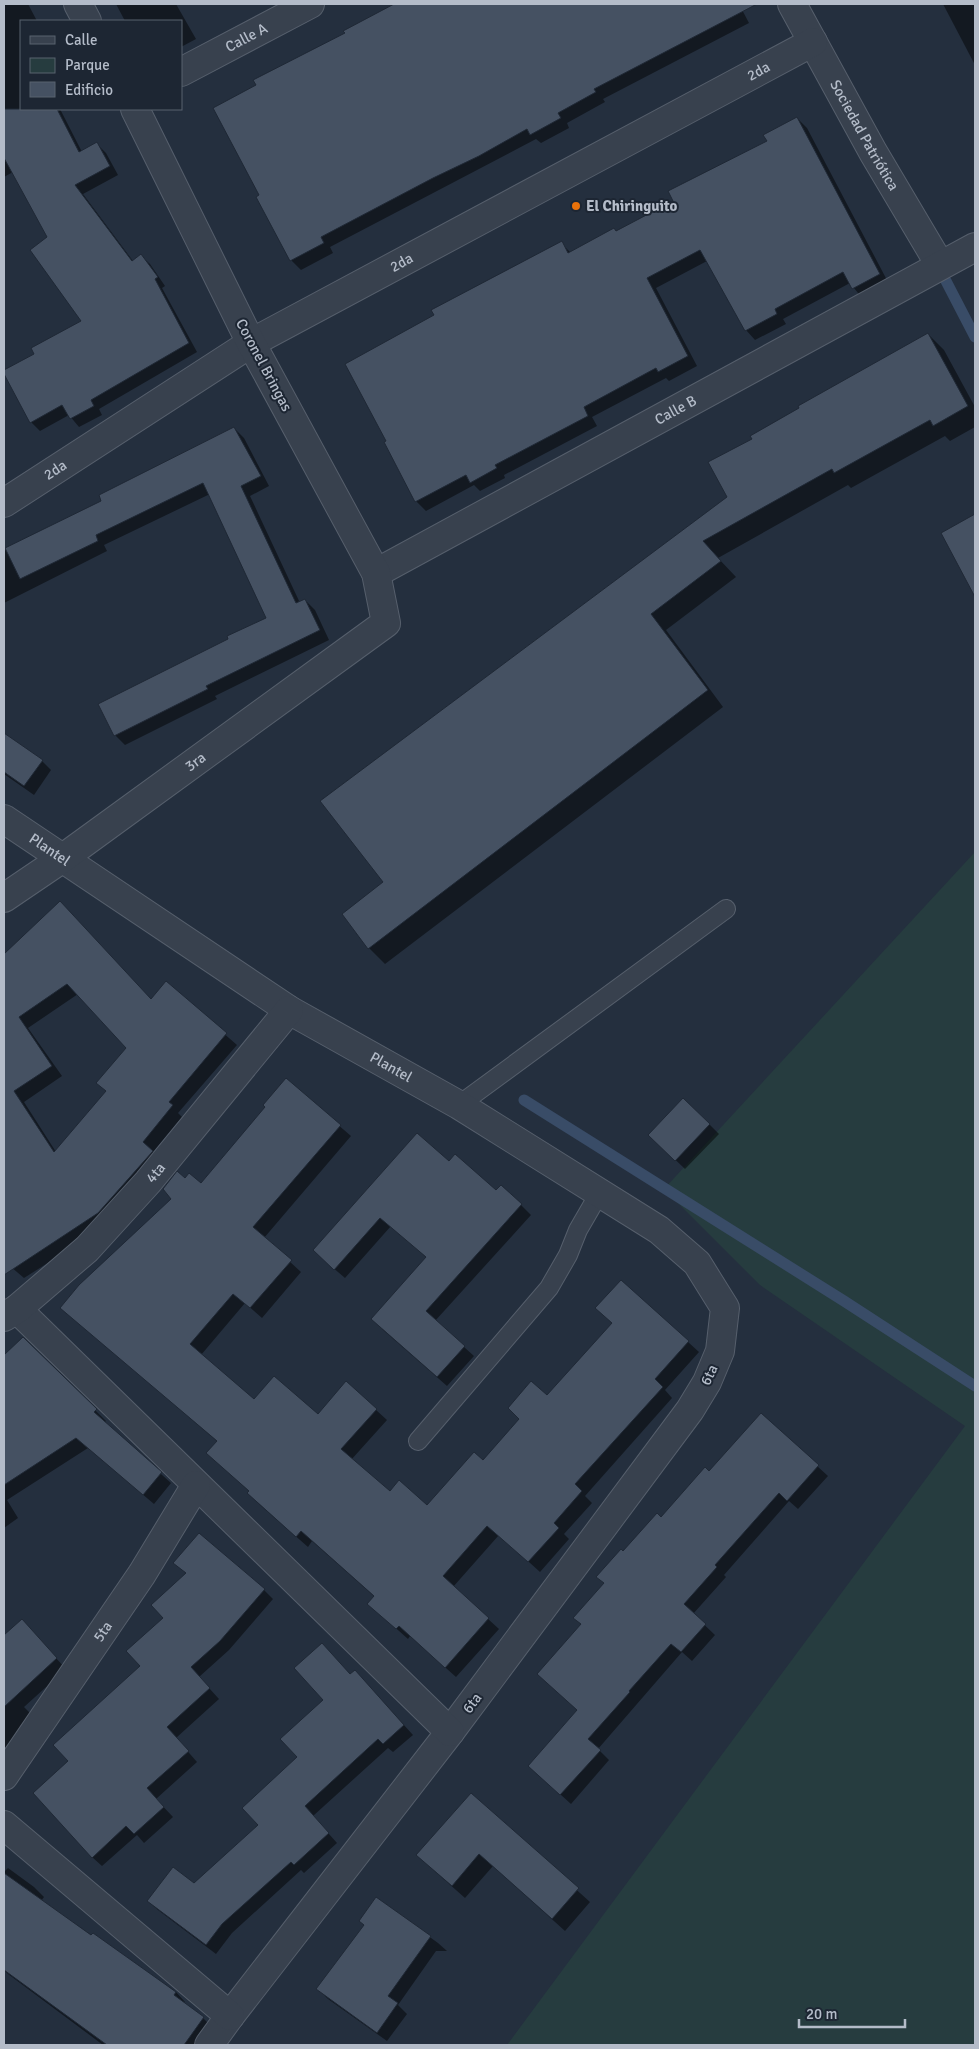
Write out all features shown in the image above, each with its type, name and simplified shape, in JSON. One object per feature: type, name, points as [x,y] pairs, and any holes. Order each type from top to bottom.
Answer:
[{"type":"street","points":[[78,4],[87,20]]},
{"type":"street","name":"Calle A","points":[[182,71],[310,4]]},
{"type":"street","name":"Sociedad Patriótica","points":[[792,4],[873,152],[940,265]]},
{"type":"street","name":"2da","points":[[4,503],[251,343],[813,42]]},
{"type":"street","name":"Coronel Bringas","points":[[135,110],[251,343],[376,573],[386,622]]},
{"type":"street","name":"Calle B","points":[[376,573],[975,247]]},
{"type":"street","name":"3ra","points":[[4,898],[64,858],[386,622]]},
{"type":"street","name":"Plantel","points":[[4,819],[289,1010],[459,1105],[659,1230],[697,1263],[725,1308],[720,1351]]},
{"type":"street","name":"4ta","points":[[10,1313],[93,1243],[148,1182],[289,1010]]},
{"type":"street","points":[[10,1313],[196,1485],[450,1732]]},
{"type":"street","name":"6ta","points":[[209,2045],[450,1732],[690,1410],[706,1382],[720,1351]]},
{"type":"street","name":"5ta","points":[[4,1776],[142,1574],[196,1485]]},
{"type":"street","points":[[4,1825],[230,2016]]},
{"type":"lane","points":[[459,1105],[726,909]]},
{"type":"lane","points":[[418,1440],[548,1288],[568,1255],[578,1230],[600,1192]]},
{"type":"green space","points":[[975,852],[975,2045],[507,2045],[965,1426],[760,1285],[664,1189]]},
{"type":"building","points":[[394,4],[757,4],[594,89],[596,92],[558,113],[561,118],[530,135],[527,129],[479,156],[321,237],[324,243],[290,261],[256,197],[259,195],[213,108],[256,85],[253,80],[345,33],[343,31]]},
{"type":"building","points":[[4,109],[58,110],[79,152],[97,142],[110,166],[75,185],[132,261],[141,254],[158,277],[155,279],[189,343],[91,400],[94,406],[70,419],[62,405],[30,423],[4,374],[4,370],[34,354],[31,348],[81,321],[30,250],[47,237],[4,158]]},
{"type":"building","points":[[797,117],[880,274],[852,289],[843,272],[775,309],[777,314],[745,331],[700,250],[647,278],[688,356],[658,372],[656,368],[584,407],[588,416],[495,465],[497,468],[470,483],[466,475],[415,502],[384,442],[386,441],[345,364],[434,315],[431,310],[562,241],[568,253],[614,228],[616,231],[673,201],[668,191],[767,141],[763,135]]},
{"type":"building","points":[[928,333],[968,406],[933,426],[930,420],[834,473],[832,469],[703,541],[721,561],[651,614],[708,690],[368,949],[342,914],[383,882],[320,801],[727,497],[708,462],[752,439],[750,436],[799,408],[798,406]]},
{"type":"building","points":[[234,427],[261,476],[241,486],[296,603],[305,599],[320,630],[206,686],[208,689],[114,736],[98,704],[228,639],[227,636],[266,618],[203,483],[96,535],[98,541],[20,579],[5,548],[101,501],[99,495]]},
{"type":"building","points":[[975,514],[975,597],[941,533]]},
{"type":"building","points":[[4,733],[43,760],[24,786],[4,772]]},
{"type":"building","points":[[60,901],[151,999],[166,981],[227,1033],[169,1102],[173,1105],[143,1142],[153,1151],[98,1213],[4,1275],[4,954]],"holes":[[[67,984],[126,1048],[96,1083],[106,1091],[54,1152],[14,1091],[52,1066],[19,1017]]]},
{"type":"building","points":[[286,1078],[341,1125],[253,1227],[292,1260],[250,1308],[233,1294],[190,1344],[254,1399],[274,1376],[318,1414],[346,1381],[377,1409],[341,1449],[390,1491],[399,1480],[427,1505],[474,1452],[483,1460],[519,1419],[508,1408],[531,1381],[547,1395],[612,1323],[595,1308],[621,1280],[689,1341],[655,1379],[663,1387],[575,1484],[582,1491],[554,1523],[559,1528],[528,1562],[487,1526],[443,1576],[489,1618],[445,1668],[399,1626],[396,1629],[367,1604],[374,1596],[301,1531],[296,1537],[247,1493],[249,1491],[206,1453],[217,1441],[60,1308],[79,1285],[171,1199],[163,1189],[177,1171],[185,1178],[189,1173],[201,1183],[265,1107],[263,1105]]},
{"type":"building","points":[[683,1098],[710,1124],[675,1161],[648,1135]]},
{"type":"building","points":[[417,1133],[449,1161],[455,1154],[496,1190],[501,1185],[522,1204],[426,1311],[465,1346],[437,1377],[371,1319],[426,1257],[380,1218],[334,1270],[313,1250]]},
{"type":"building","points":[[23,1337],[97,1409],[94,1412],[162,1472],[143,1495],[76,1438],[4,1485],[4,1355]]},
{"type":"building","points":[[761,1413],[819,1465],[787,1501],[779,1493],[715,1565],[717,1567],[684,1604],[706,1624],[681,1652],[671,1644],[588,1739],[601,1750],[560,1795],[528,1766],[577,1710],[537,1674],[581,1624],[573,1618],[604,1583],[596,1577],[621,1549],[623,1551],[657,1513],[661,1517],[705,1467],[709,1471]]},
{"type":"building","points":[[199,1533],[265,1589],[220,1641],[191,1667],[210,1688],[167,1727],[189,1751],[147,1788],[164,1807],[134,1834],[126,1826],[92,1858],[33,1793],[68,1761],[53,1745],[140,1666],[126,1651],[163,1618],[151,1605],[186,1573],[173,1563]]},
{"type":"building","points":[[22,1619],[57,1658],[4,1707],[4,1635]]},
{"type":"building","points":[[322,1643],[350,1674],[355,1670],[404,1725],[383,1744],[378,1739],[305,1806],[329,1833],[294,1865],[291,1862],[222,1924],[206,1945],[147,1901],[173,1867],[194,1883],[258,1825],[242,1808],[297,1757],[280,1739],[323,1700],[294,1668]]},
{"type":"building","points":[[471,1793],[579,1888],[552,1919],[479,1854],[452,1886],[416,1855]]},
{"type":"building","points":[[4,1873],[176,1992],[174,1995],[204,2017],[184,2045],[107,2045],[4,1970]]},
{"type":"building","points":[[376,1897],[431,1936],[388,1996],[398,2003],[377,2033],[316,1989],[364,1925],[359,1921]]},
{"type":"waterway","points":[[946,281],[975,337]]},
{"type":"waterway","points":[[524,1100],[844,1301],[975,1386]]},
{"type":"place","name":"El Chiringuito","points":[[576,206]]}]
